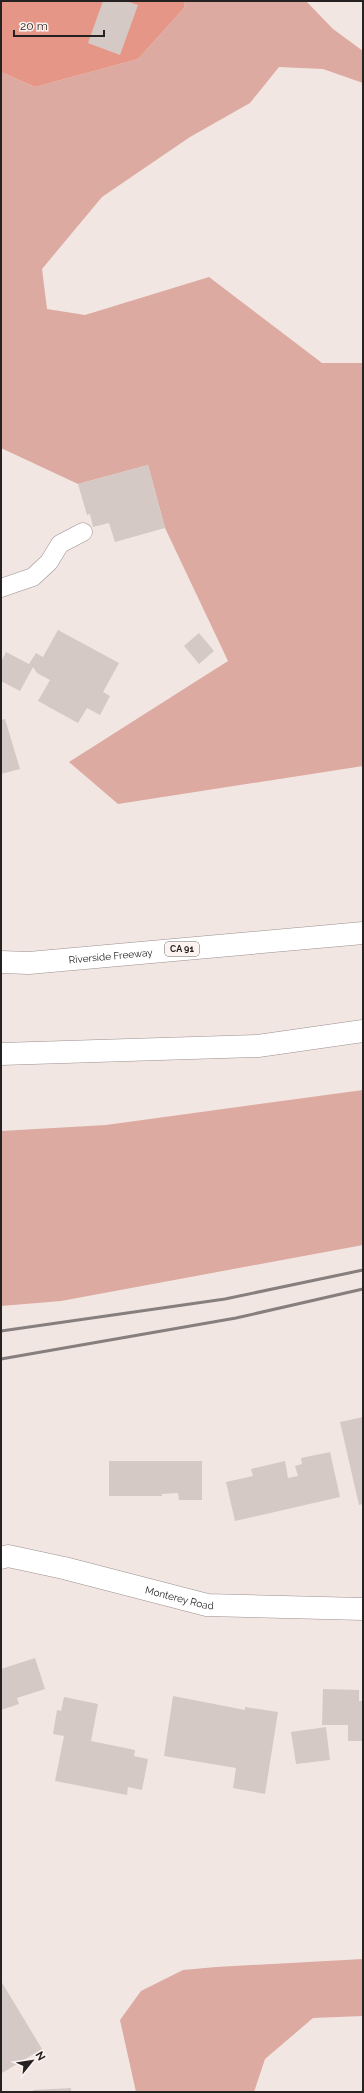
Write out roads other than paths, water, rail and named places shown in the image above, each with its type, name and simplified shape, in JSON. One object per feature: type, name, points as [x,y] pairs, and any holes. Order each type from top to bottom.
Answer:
[{"type":"main road","name":"Riverside Freeway","points":[[1,962],[29,963],[363,933]]},
{"type":"main road","points":[[1,1054],[258,1046],[363,1031]]},
{"type":"main road","name":"Monterey Road","points":[[1,1558],[8,1556],[64,1568],[207,1605],[363,1609]]},
{"type":"lane","points":[[1,588],[33,577],[49,562],[60,544],[83,532]]},
{"type":"railway","points":[[1,1331],[225,1299],[363,1270]]},
{"type":"railway","points":[[1,1359],[236,1318],[363,1289]]}]
